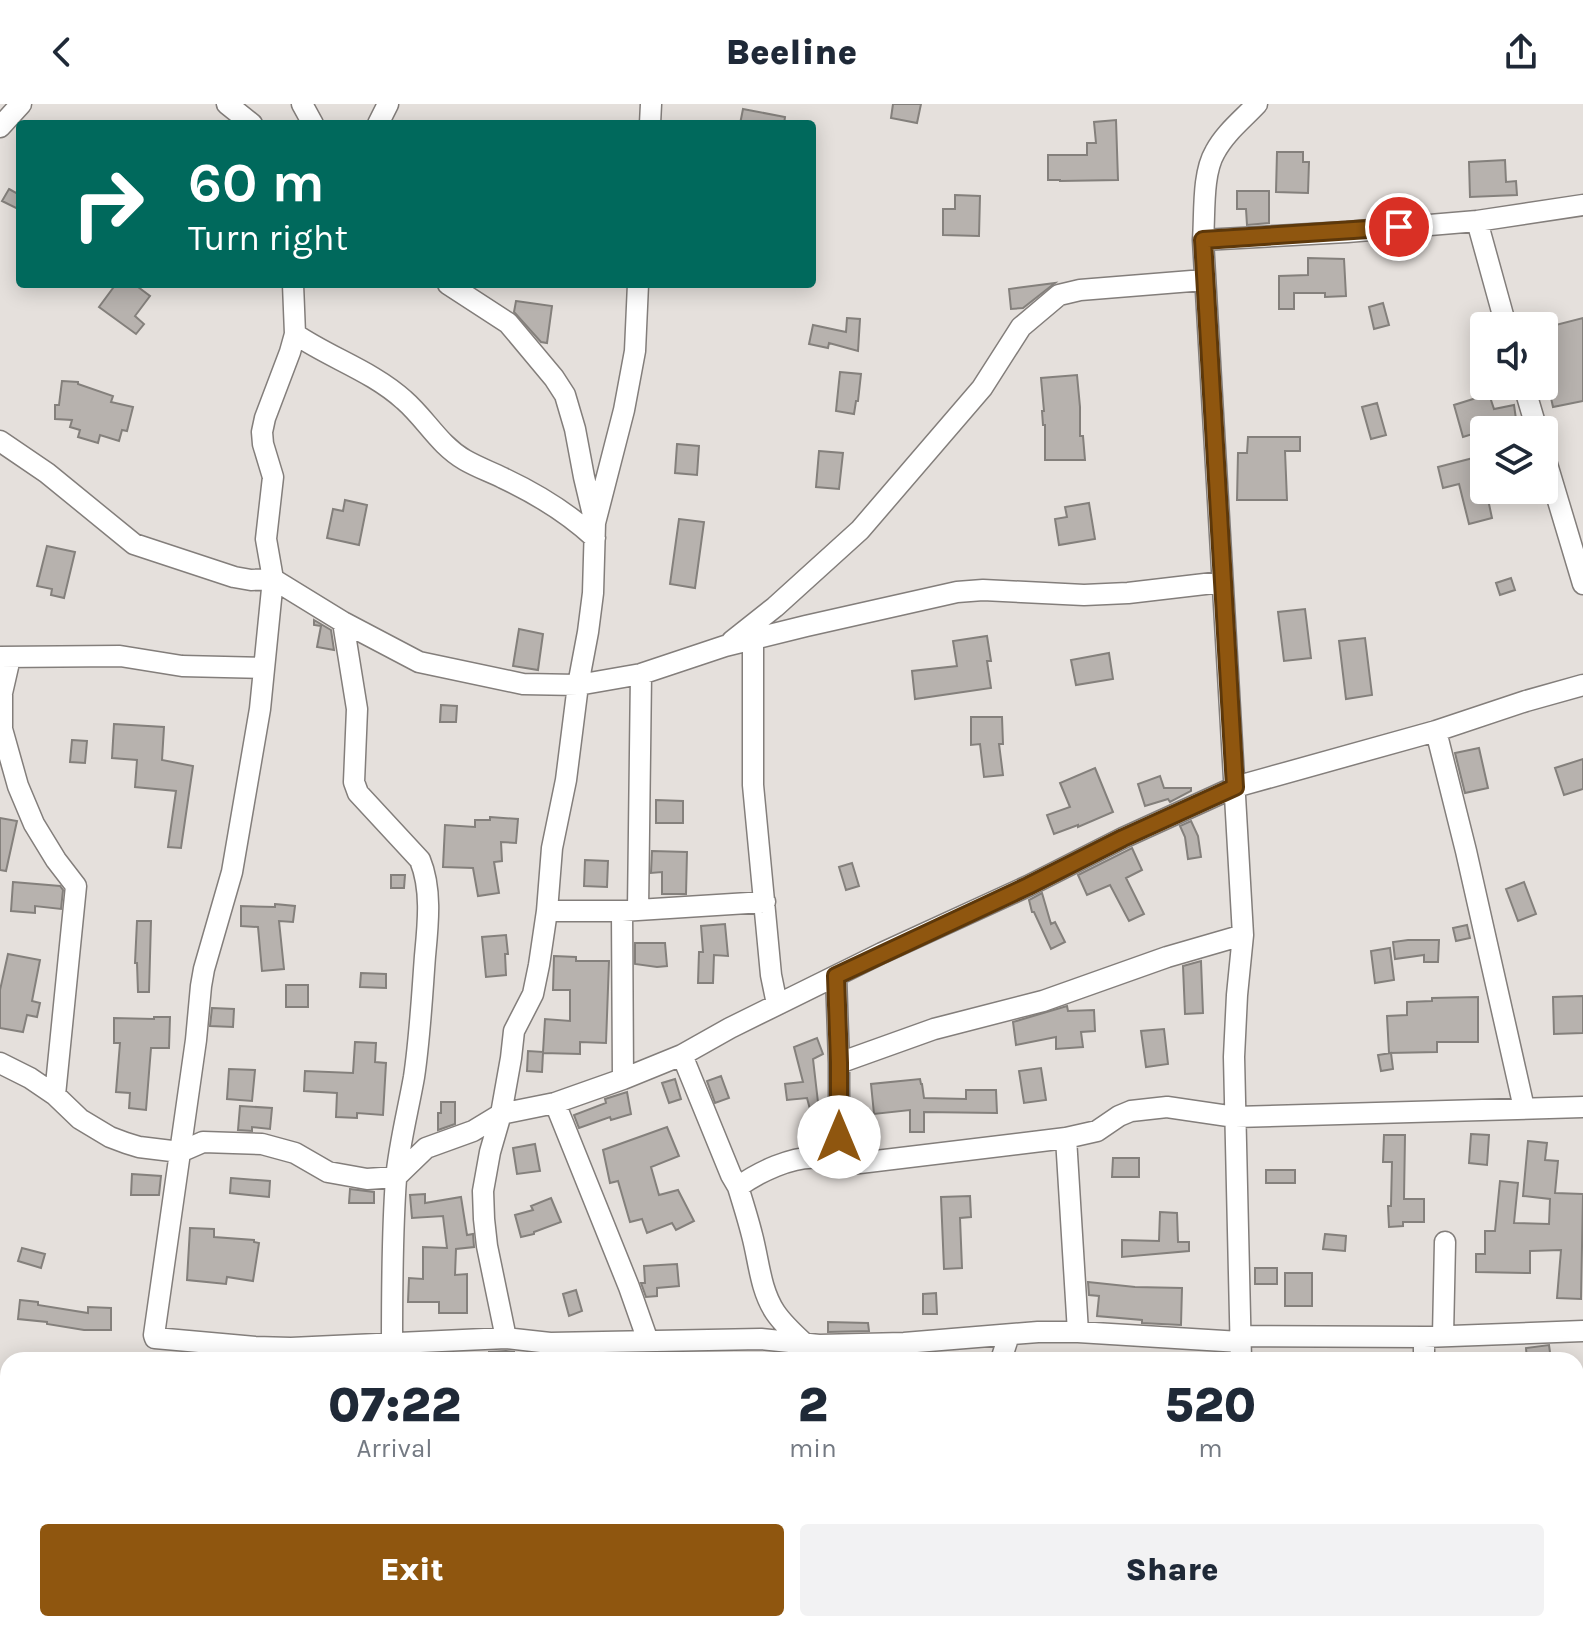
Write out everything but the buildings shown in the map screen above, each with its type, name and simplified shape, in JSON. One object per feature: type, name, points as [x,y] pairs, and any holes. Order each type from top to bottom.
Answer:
[{"type":"street","points":[[0,127],[21,104]]},
{"type":"street","points":[[227,104],[247,120]]},
{"type":"street","points":[[1240,1346],[1235,1028],[1243,935],[1203,240],[1208,172],[1213,153],[1257,104]]},
{"type":"street","points":[[1203,240],[1477,221],[1583,205]]},
{"type":"street","points":[[1477,221],[1502,312]]},
{"type":"street","points":[[725,646],[775,607],[860,530],[982,388],[1021,327],[1059,295],[1080,290],[1204,280]]},
{"type":"street","points":[[293,288],[295,334],[262,432],[273,477],[266,539],[273,579],[260,709],[232,872],[201,986],[155,1338],[241,1346],[386,1349],[506,1338],[550,1351],[648,1341],[761,1339],[814,1350],[1038,1332],[1078,1332],[1240,1346],[1583,1331]]},
{"type":"street","points":[[454,288],[508,323],[565,395],[595,530]]},
{"type":"street","points":[[506,1338],[484,1219],[483,1191],[501,1114],[514,1031],[533,994],[541,954],[552,848],[566,780],[591,606],[595,530],[635,351],[638,288]]},
{"type":"street","points":[[295,334],[314,348],[343,360],[405,400],[442,443],[464,459],[538,495],[595,530]]},
{"type":"street","points":[[0,441],[47,473],[134,544],[234,577],[273,579],[343,622],[419,662],[523,684],[578,685],[641,674],[725,646],[957,592],[1128,593],[1222,582]]},
{"type":"street","points":[[1558,501],[1583,584]]},
{"type":"street","points":[[343,622],[357,709],[354,782],[358,793],[420,860],[426,883],[424,982],[414,1076],[396,1177],[386,1349]]},
{"type":"street","points":[[753,640],[753,785],[771,975],[777,1004]]},
{"type":"street","points":[[55,1095],[76,886],[34,824],[18,786],[2,729],[5,657],[120,656],[182,666],[264,668]]},
{"type":"street","points":[[623,1079],[641,674]]},
{"type":"street","points":[[0,1063],[55,1095],[80,1119],[110,1137],[139,1147],[180,1152],[203,1142],[262,1144],[295,1153],[328,1172],[367,1179],[396,1177],[426,1148],[473,1131],[501,1114],[555,1103],[682,1055],[777,1004],[1235,787],[1436,731],[1583,685]]},
{"type":"street","points":[[1436,731],[1524,1108]]},
{"type":"street","points":[[547,911],[630,911],[765,902]]},
{"type":"street","points":[[839,1063],[934,1029],[1043,1001],[1167,957],[1243,935]]},
{"type":"street","points":[[836,976],[839,1165]]},
{"type":"street","points":[[682,1055],[738,1187],[766,1295],[781,1319],[814,1350]]},
{"type":"street","points":[[555,1103],[648,1341]]},
{"type":"street","points":[[738,1187],[755,1175],[795,1160],[820,1158],[839,1165],[1066,1138],[1097,1131],[1119,1116],[1144,1109],[1167,1107],[1235,1117],[1583,1107]]},
{"type":"street","points":[[1066,1138],[1078,1332]]},
{"type":"street","points":[[1427,1352],[1434,1336],[1445,1242]]},
{"type":"street","points":[[1004,1352],[1009,1335]]},
{"type":"route","points":[[839,1137],[836,976],[1235,787],[1203,240],[1399,227]]}]
